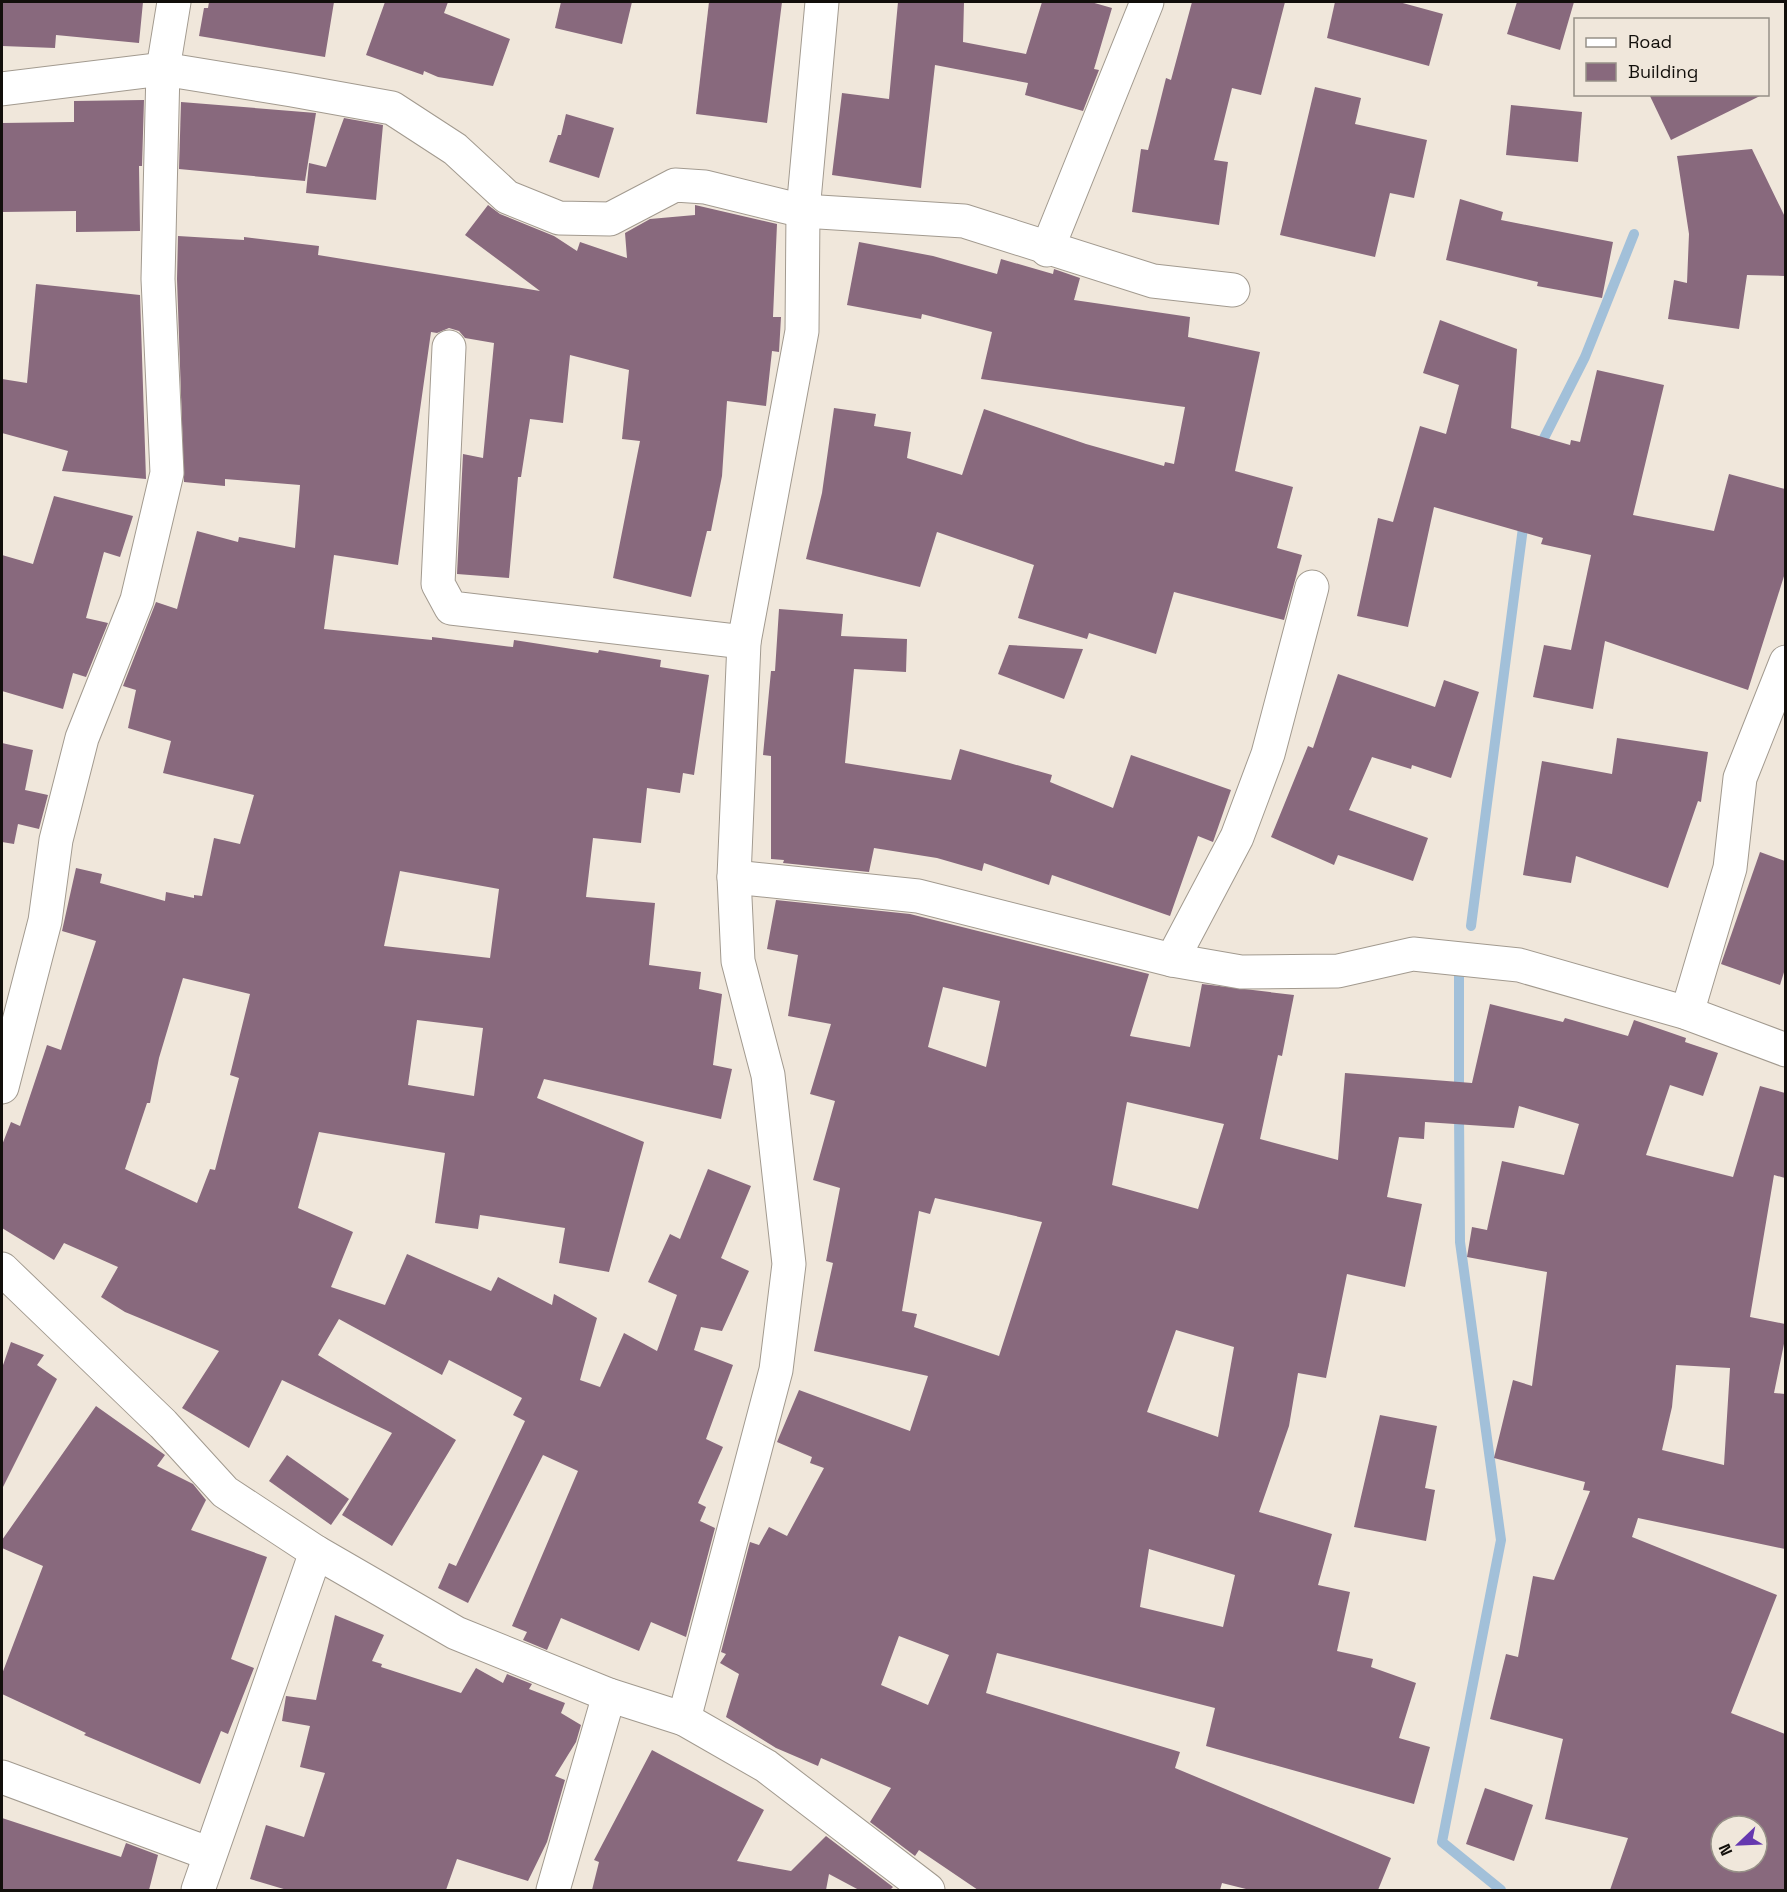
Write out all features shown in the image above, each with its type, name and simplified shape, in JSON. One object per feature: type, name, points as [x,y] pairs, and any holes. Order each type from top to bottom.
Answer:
[{"type":"street","points":[[2,1087],[45,921],[56,840],[82,738],[137,600],[167,473],[158,279],[163,69],[174,2]]},
{"type":"street","points":[[684,1719],[776,1370],[789,1264],[768,1075],[738,961],[734,877],[744,642],[802,331],[803,211],[822,2]]},
{"type":"street","points":[[1047,250],[1147,2]]},
{"type":"street","points":[[2,89],[163,69],[392,108],[455,149],[507,197],[559,218],[610,219],[675,185],[705,187],[803,211],[964,221],[1047,250],[1153,281],[1233,290]]},
{"type":"street","points":[[449,347],[438,584],[451,608],[744,642]]},
{"type":"street","points":[[1172,960],[1237,837],[1268,754],[1312,587]]},
{"type":"street","points":[[1687,1013],[1730,868],[1740,778],[1782,683]]},
{"type":"street","points":[[734,877],[918,896],[1172,960],[1241,972],[1338,971],[1413,954],[1519,965],[1687,1013],[1785,1050]]},
{"type":"street","points":[[2,1269],[163,1424],[225,1492],[316,1552],[456,1633],[609,1695],[684,1719],[766,1766],[928,1890]]},
{"type":"street","points":[[198,1890],[316,1552]]},
{"type":"street","points":[[553,1890],[609,1695]]},
{"type":"street","points":[[2,1777],[210,1854]]},
{"type":"building","points":[[2,2],[143,2],[139,43],[56,35],[55,48],[2,46]]},
{"type":"building","points":[[209,2],[334,2],[325,57],[199,36],[204,8],[208,8]]},
{"type":"building","points":[[385,2],[448,2],[444,13],[510,39],[493,86],[438,77],[424,71],[423,75],[366,55]]},
{"type":"building","points":[[561,2],[632,2],[622,44],[555,28]]},
{"type":"building","points":[[709,2],[782,2],[767,123],[696,114]]},
{"type":"building","points":[[898,2],[964,2],[963,42],[1026,54],[1042,2],[1091,2],[1112,8],[1094,69],[1099,70],[1083,111],[1025,95],[1028,83],[935,65],[921,188],[832,175],[842,93],[889,99]]},
{"type":"building","points":[[1192,2],[1285,2],[1261,95],[1232,88],[1214,160],[1228,162],[1219,225],[1132,212],[1141,149],[1148,150],[1166,78],[1171,80]]},
{"type":"building","points":[[1335,2],[1399,2],[1443,14],[1429,66],[1327,38]]},
{"type":"building","points":[[1517,2],[1574,2],[1560,50],[1507,34]]},
{"type":"building","points":[[1315,87],[1361,98],[1355,124],[1427,140],[1414,198],[1390,193],[1375,257],[1280,235]]},
{"type":"building","points":[[1650,96],[1760,96],[1671,140]]},
{"type":"building","points":[[144,100],[142,166],[139,166],[140,231],[76,232],[76,211],[2,212],[2,123],[74,122],[74,101]]},
{"type":"building","points":[[181,102],[316,113],[305,181],[179,169]]},
{"type":"building","points":[[1511,105],[1582,112],[1578,162],[1506,155]]},
{"type":"building","points":[[566,114],[614,128],[599,178],[549,162],[558,135],[561,135]]},
{"type":"building","points":[[344,118],[383,125],[376,200],[306,193],[309,163],[326,167]]},
{"type":"building","points":[[1752,149],[1785,217],[1785,276],[1747,275],[1739,329],[1668,319],[1674,280],[1687,283],[1689,234],[1677,156]]},
{"type":"building","points":[[1460,199],[1503,212],[1501,220],[1613,242],[1602,298],[1537,286],[1538,282],[1446,260]]},
{"type":"building","points":[[488,205],[500,214],[554,236],[577,251],[580,242],[627,258],[625,233],[650,219],[695,215],[695,205],[777,224],[773,317],[781,317],[779,352],[772,351],[766,406],[727,401],[722,476],[711,531],[707,531],[691,597],[613,578],[640,441],[622,439],[629,370],[570,355],[563,423],[530,419],[521,477],[518,477],[509,578],[457,574],[463,454],[483,458],[494,343],[465,338],[459,331],[449,328],[437,333],[431,332],[398,565],[334,555],[324,629],[432,640],[432,637],[513,647],[514,640],[598,653],[599,650],[661,660],[660,667],[709,675],[694,775],[683,773],[680,793],[647,788],[641,843],[593,838],[586,897],[655,903],[649,965],[701,972],[699,989],[722,994],[713,1065],[732,1069],[721,1119],[544,1079],[537,1098],[644,1142],[609,1272],[559,1263],[565,1228],[480,1215],[478,1229],[435,1223],[445,1153],[319,1132],[298,1208],[353,1232],[331,1287],[385,1305],[407,1254],[491,1291],[498,1277],[552,1305],[554,1294],[597,1318],[580,1380],[600,1387],[624,1333],[657,1351],[677,1295],[648,1282],[670,1234],[680,1239],[708,1169],[751,1186],[721,1258],[749,1271],[722,1331],[701,1327],[694,1350],[733,1365],[706,1439],[723,1447],[698,1503],[706,1507],[700,1521],[715,1528],[686,1637],[651,1622],[639,1651],[561,1618],[547,1650],[523,1640],[527,1632],[512,1626],[578,1471],[543,1455],[468,1603],[438,1588],[449,1563],[456,1566],[525,1421],[513,1415],[522,1398],[449,1360],[442,1375],[339,1319],[318,1355],[456,1440],[392,1546],[342,1515],[392,1433],[282,1380],[249,1448],[182,1408],[219,1351],[125,1312],[101,1297],[118,1267],[64,1243],[54,1260],[2,1228],[2,1145],[11,1122],[20,1126],[47,1045],[61,1050],[96,941],[62,931],[76,868],[102,874],[100,883],[165,901],[166,892],[194,898],[194,895],[202,896],[214,838],[240,844],[254,795],[163,773],[171,741],[128,728],[136,690],[123,686],[156,602],[177,609],[197,531],[238,542],[239,537],[295,548],[300,485],[225,479],[225,486],[184,482],[177,279],[178,236],[244,240],[244,237],[319,246],[318,255],[540,291],[465,235]],"holes":[[[400,871],[499,889],[490,958],[384,946]],[[183,978],[250,994],[230,1075],[239,1078],[215,1170],[210,1169],[197,1203],[125,1169],[147,1103],[150,1103],[159,1058]],[[417,1020],[483,1028],[474,1096],[408,1085]]]},
{"type":"building","points":[[859,242],[933,256],[997,274],[1001,259],[1053,274],[1054,269],[1080,278],[1074,300],[1190,317],[1188,337],[1260,352],[1235,471],[1293,487],[1277,548],[1302,555],[1284,620],[1174,592],[1156,654],[1089,633],[1087,639],[1018,618],[1034,565],[937,532],[920,587],[806,559],[822,493],[834,408],[876,414],[874,426],[911,432],[907,458],[962,475],[984,409],[1086,444],[1164,466],[1165,462],[1174,464],[1185,407],[981,379],[992,332],[922,314],[921,319],[847,305]]},
{"type":"building","points":[[36,284],[140,295],[146,479],[62,471],[68,451],[2,433],[2,379],[27,383]]},
{"type":"building","points":[[1440,320],[1517,349],[1511,428],[1570,445],[1571,440],[1580,442],[1597,370],[1664,385],[1633,515],[1714,531],[1729,474],[1785,489],[1785,573],[1748,690],[1605,641],[1593,709],[1533,697],[1544,645],[1571,650],[1591,555],[1541,544],[1543,538],[1434,507],[1408,627],[1357,616],[1378,518],[1393,522],[1420,426],[1446,434],[1459,385],[1423,373]]},
{"type":"building","points":[[54,496],[133,516],[120,557],[104,552],[86,618],[108,623],[86,677],[73,673],[63,709],[2,691],[2,555],[33,564]]},
{"type":"building","points":[[779,609],[843,614],[841,636],[907,639],[906,672],[854,669],[845,763],[951,780],[960,749],[1052,775],[1050,782],[1113,808],[1131,755],[1231,790],[1213,842],[1198,836],[1170,916],[1052,875],[1049,885],[984,863],[982,871],[937,858],[874,848],[869,872],[783,863],[784,860],[771,859],[771,756],[763,755],[771,671],[775,671]]},
{"type":"building","points":[[1009,645],[1083,649],[1064,699],[998,674]]},
{"type":"building","points":[[1338,674],[1435,707],[1444,680],[1479,692],[1451,778],[1412,765],[1411,769],[1372,757],[1349,810],[1428,838],[1413,881],[1338,855],[1334,865],[1271,837],[1308,746],[1313,748]]},
{"type":"building","points":[[1617,738],[1708,752],[1701,802],[1698,801],[1668,888],[1576,856],[1571,883],[1523,875],[1542,761],[1612,774]]},
{"type":"building","points":[[2,743],[33,750],[25,790],[48,795],[39,829],[18,824],[14,844],[2,842]]},
{"type":"building","points":[[1760,852],[1785,861],[1785,969],[1780,985],[1721,964]]},
{"type":"building","points":[[776,900],[910,914],[1149,974],[1130,1036],[1190,1047],[1202,984],[1294,995],[1282,1056],[1278,1055],[1260,1139],[1338,1160],[1345,1073],[1472,1083],[1490,1004],[1563,1022],[1565,1018],[1628,1036],[1634,1020],[1686,1038],[1685,1042],[1718,1053],[1703,1096],[1670,1085],[1646,1155],[1733,1177],[1760,1086],[1785,1093],[1785,1178],[1774,1175],[1750,1317],[1785,1324],[1785,1339],[1774,1393],[1785,1394],[1785,1549],[1638,1518],[1632,1537],[1777,1595],[1731,1713],[1785,1734],[1785,1890],[1610,1890],[1628,1838],[1545,1819],[1563,1739],[1490,1719],[1506,1654],[1518,1657],[1533,1576],[1554,1580],[1590,1491],[1583,1490],[1585,1482],[1494,1458],[1513,1380],[1532,1386],[1547,1272],[1467,1257],[1472,1227],[1487,1230],[1502,1161],[1564,1175],[1579,1124],[1519,1106],[1514,1128],[1425,1122],[1424,1139],[1399,1137],[1387,1197],[1422,1204],[1405,1287],[1347,1274],[1326,1378],[1298,1373],[1289,1426],[1259,1512],[1332,1534],[1318,1585],[1350,1592],[1337,1651],[1373,1659],[1371,1667],[1416,1683],[1399,1738],[1430,1747],[1414,1804],[1206,1746],[1215,1708],[997,1653],[986,1693],[1180,1752],[1175,1768],[1391,1858],[1378,1890],[1250,1890],[1222,1883],[1220,1890],[978,1890],[919,1850],[915,1856],[870,1822],[891,1788],[821,1758],[818,1766],[776,1748],[726,1717],[739,1674],[720,1663],[726,1654],[721,1652],[750,1542],[759,1545],[769,1527],[787,1536],[824,1468],[810,1463],[812,1457],[777,1442],[799,1390],[910,1431],[928,1376],[814,1351],[833,1263],[826,1261],[840,1188],[813,1180],[835,1101],[810,1094],[831,1024],[788,1016],[798,955],[767,949]],"holes":[[[943,987],[1000,1001],[986,1067],[928,1047]],[[1127,1102],[1224,1124],[1198,1209],[1112,1185]],[[935,1198],[1042,1222],[999,1356],[914,1327],[917,1314],[902,1311],[919,1211],[930,1214]],[[1176,1330],[1234,1347],[1218,1437],[1147,1412]],[[1676,1365],[1730,1368],[1724,1465],[1662,1450],[1672,1407]],[[1149,1549],[1235,1575],[1223,1627],[1140,1607]],[[899,1636],[949,1655],[928,1705],[881,1685]]]},
{"type":"building","points":[[11,1342],[44,1355],[37,1365],[57,1379],[2,1489],[2,1368]]},
{"type":"building","points":[[96,1406],[165,1455],[157,1466],[193,1484],[206,1500],[191,1530],[267,1557],[231,1659],[254,1668],[228,1734],[221,1731],[200,1784],[84,1735],[86,1733],[2,1694],[2,1674],[43,1566],[2,1548],[2,1540]]},
{"type":"building","points":[[1380,1415],[1437,1426],[1425,1488],[1435,1490],[1426,1541],[1354,1527]]},
{"type":"building","points":[[287,1455],[349,1499],[331,1525],[269,1481]]},
{"type":"building","points":[[335,1615],[384,1635],[372,1661],[382,1664],[381,1667],[461,1693],[476,1668],[503,1683],[507,1674],[532,1684],[529,1689],[565,1703],[561,1713],[581,1725],[576,1742],[555,1776],[565,1780],[547,1842],[528,1881],[457,1859],[446,1890],[287,1890],[250,1879],[266,1825],[304,1837],[325,1773],[300,1767],[310,1726],[282,1721],[286,1696],[316,1700]]},
{"type":"building","points":[[652,1750],[764,1810],[737,1861],[791,1871],[826,1836],[893,1887],[890,1890],[859,1890],[829,1874],[826,1890],[592,1890],[599,1862],[594,1860]]},
{"type":"building","points":[[1485,1788],[1533,1805],[1514,1861],[1466,1844]]},
{"type":"building","points":[[2,1818],[121,1857],[126,1843],[158,1855],[149,1890],[2,1890]]},
{"type":"waterway","points":[[1538,450],[1585,357],[1634,234]]},
{"type":"waterway","points":[[1471,926],[1524,520]]},
{"type":"waterway","points":[[1459,971],[1459,1097]]},
{"type":"waterway","points":[[1459,1112],[1460,1242],[1501,1540],[1442,1842],[1501,1890]]}]
